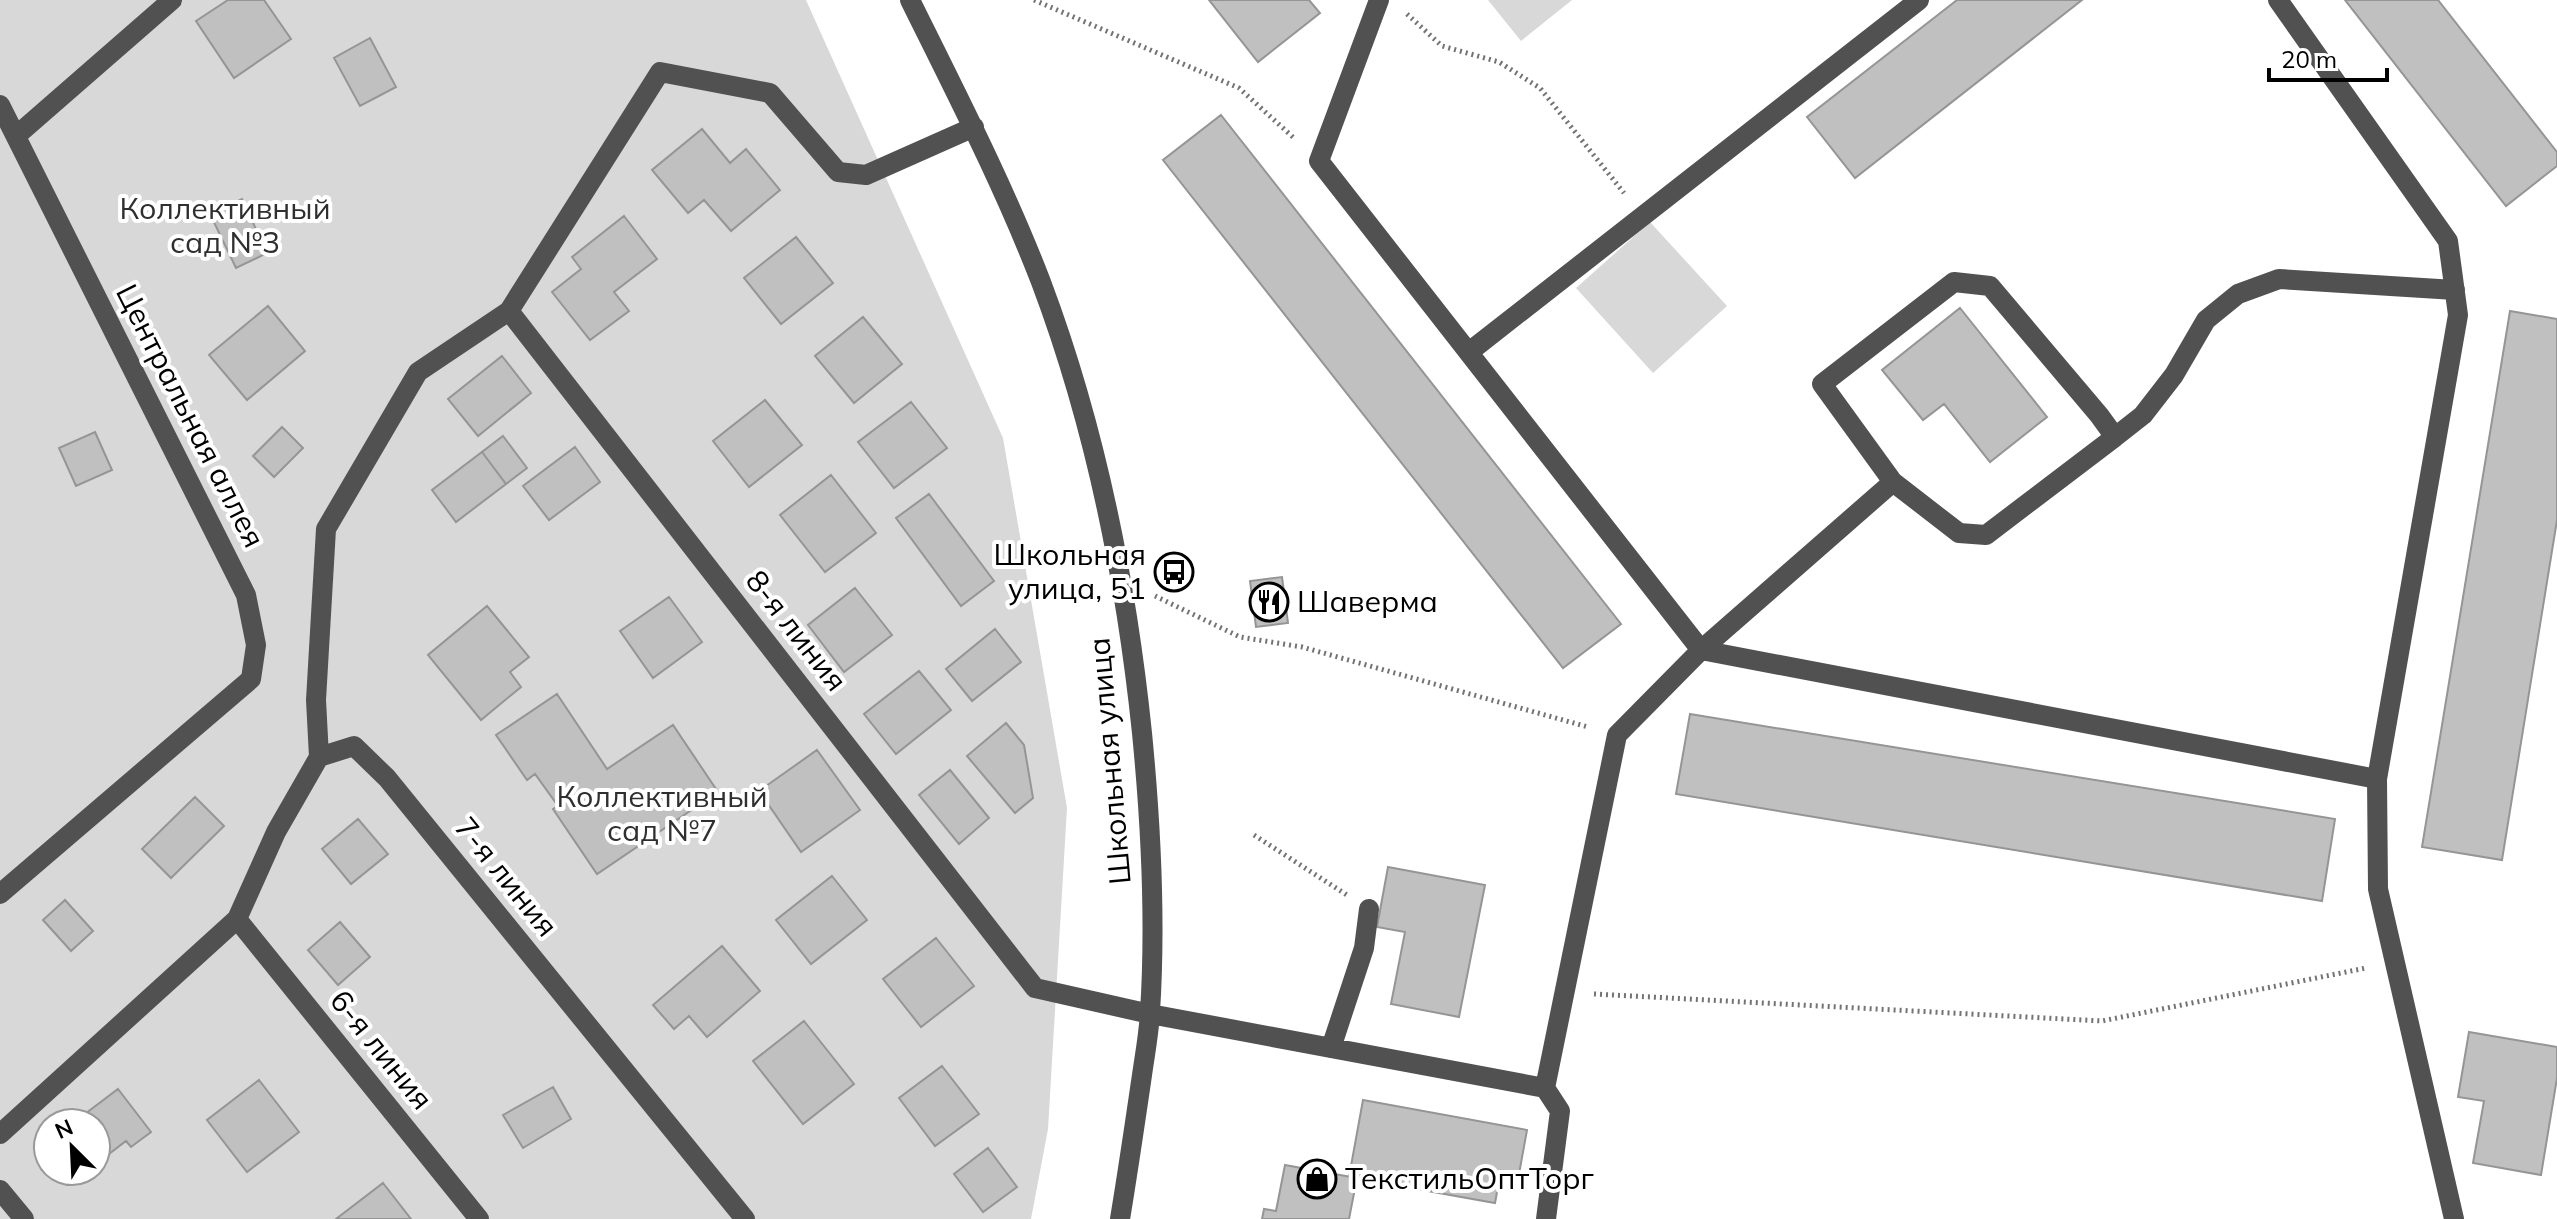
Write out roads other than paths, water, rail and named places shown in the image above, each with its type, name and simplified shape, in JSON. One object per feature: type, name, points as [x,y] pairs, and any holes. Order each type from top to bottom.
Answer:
[{"type":"street","points":[[16,136],[172,0]]},
{"type":"street","name":"Школьная улица","points":[[910,0],[974,127],[1041,282],[1075,385],[1108,505],[1122,580],[1146,775],[1153,891],[1150,1014],[1120,1219]]},
{"type":"street","points":[[1379,0],[1319,161],[1701,650],[2377,779]]},
{"type":"street","points":[[1469,352],[1919,0]]},
{"type":"street","points":[[2278,0],[2448,241],[2458,315],[2377,779],[2378,889],[2454,1219]]},
{"type":"street","points":[[0,1134],[237,919],[276,832],[319,757],[316,700],[326,529],[418,372],[509,311],[660,72],[770,93],[838,172],[866,175],[974,127]]},
{"type":"street","name":"Центральная аллея","points":[[0,105],[246,595],[256,645],[251,679],[0,894]]},
{"type":"street","points":[[2115,437],[1990,286],[1954,282],[1822,384],[1893,482],[1959,533],[1986,535],[2115,437],[2143,415],[2174,375],[2206,320],[2238,294],[2279,279],[2455,290]]},
{"type":"street","name":"8-я линия","points":[[509,311],[1035,988],[1150,1014]]},
{"type":"street","points":[[1546,1219],[1560,1111],[1545,1088],[1617,735],[1701,650],[1893,482]]},
{"type":"street","name":"7-я линия","points":[[319,757],[354,746],[387,778],[745,1219]]},
{"type":"street","points":[[1331,1048],[1364,948],[1369,909]]},
{"type":"street","name":"6-я линия","points":[[237,919],[479,1219]]},
{"type":"street","points":[[1150,1014],[1545,1088]]},
{"type":"street","points":[[0,1190],[24,1219]]},
{"type":"place","name":"Школьная улица, 51","points":[[1174,572]]},
{"type":"place","name":"Шаверма","points":[[1269,602]]},
{"type":"place","name":"ТекстильОптТорг","points":[[1317,1179]]},
{"type":"park label","name":"Коллективный сад №3","points":[[225,226]]},
{"type":"park label","name":"Коллективный сад №7","points":[[662,814]]}]
